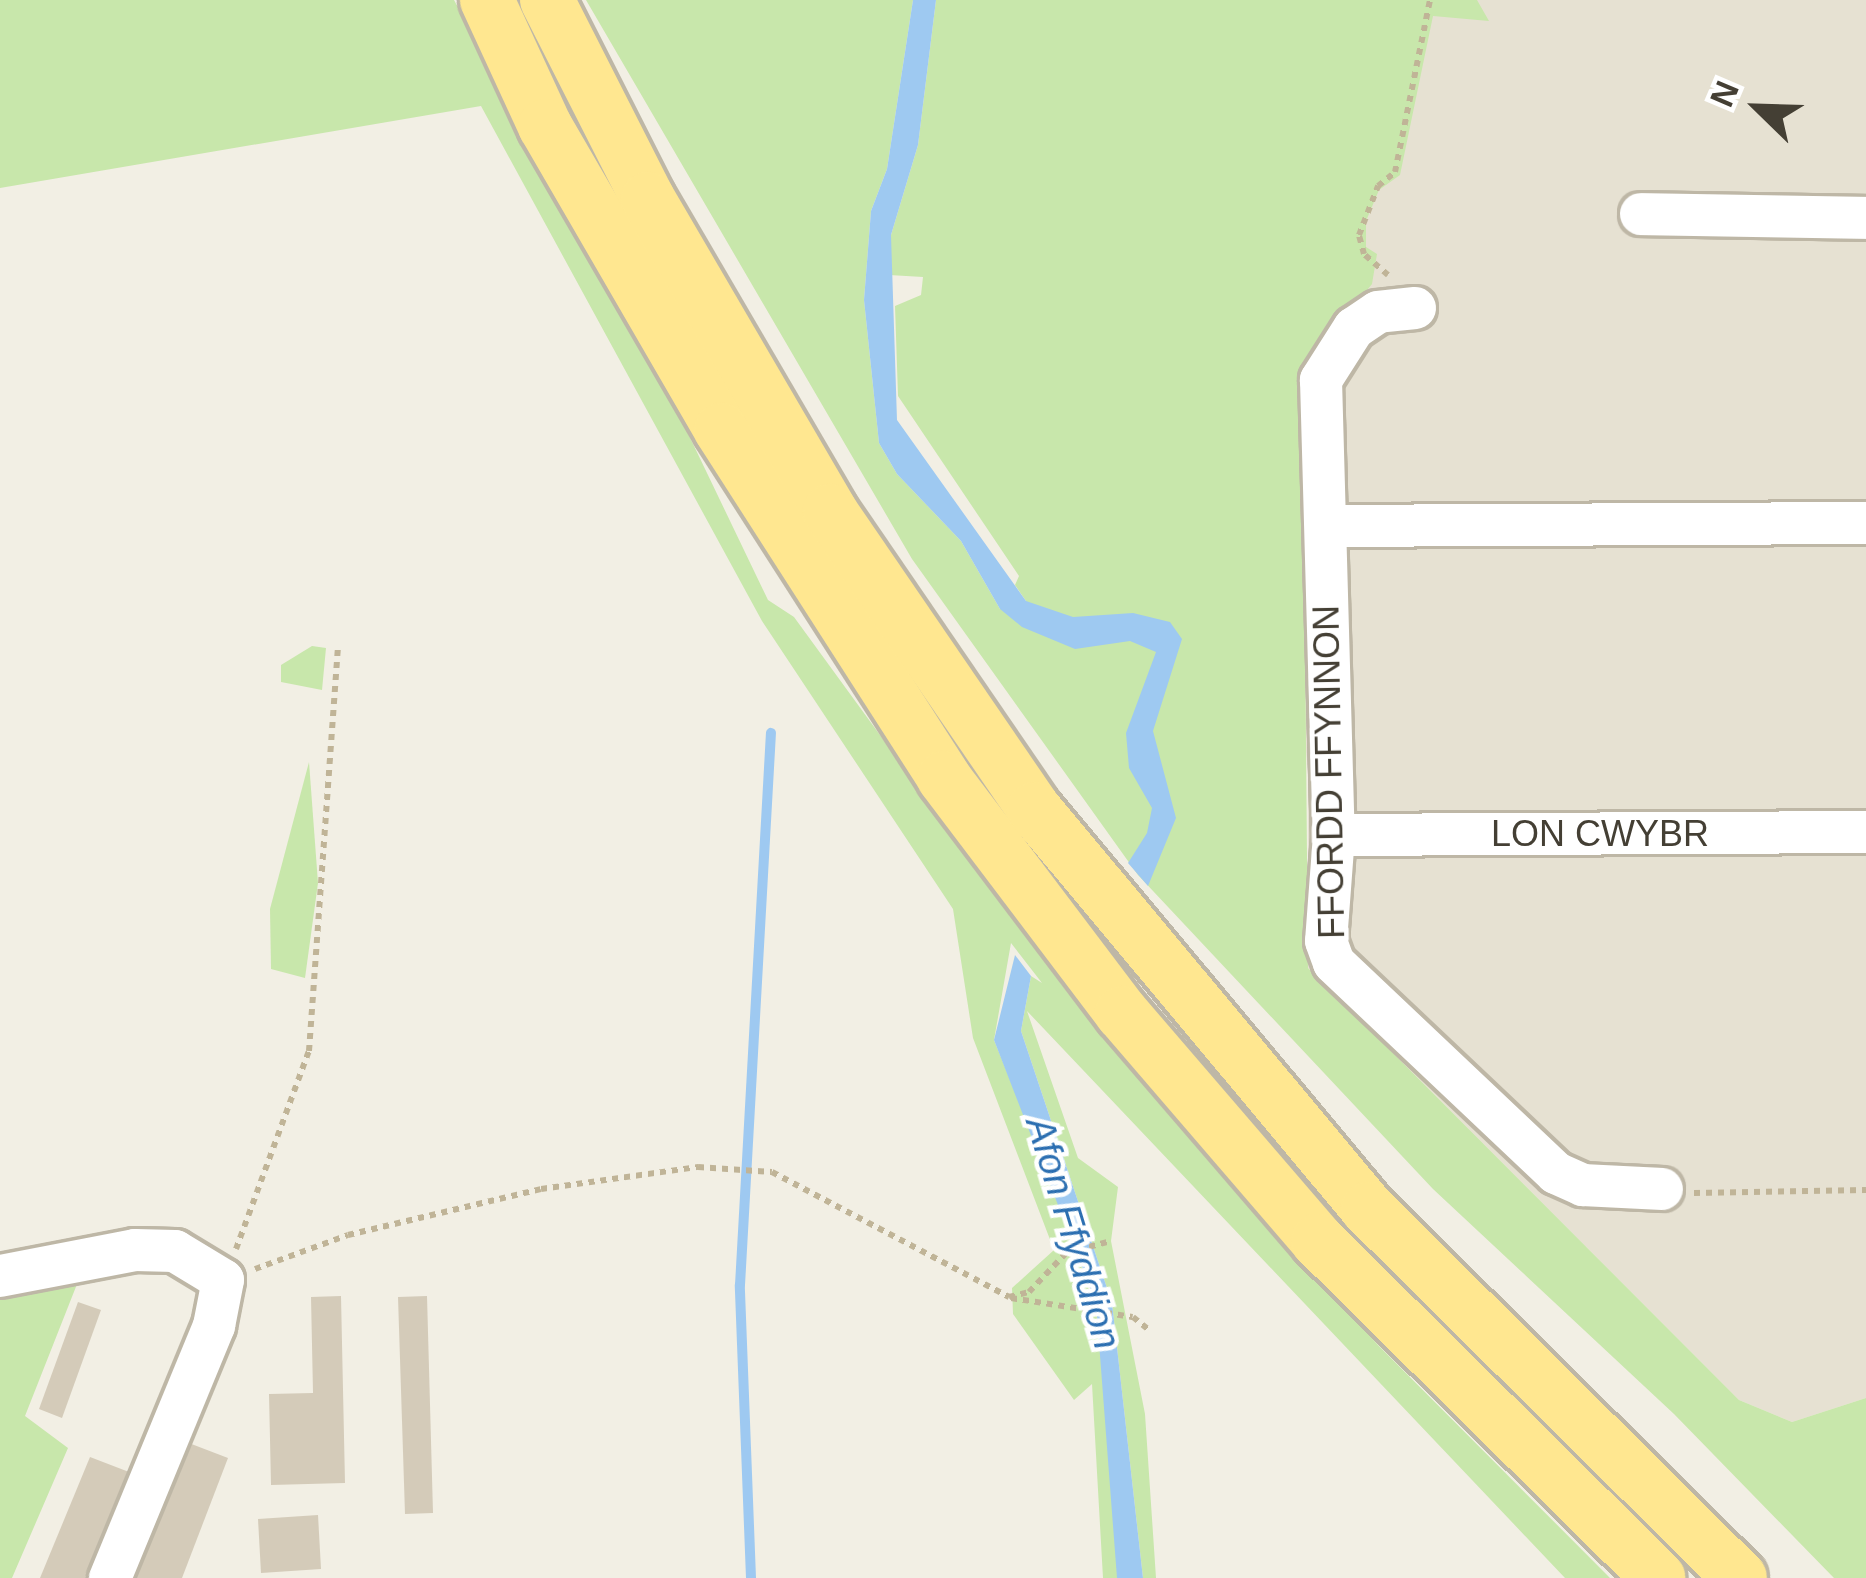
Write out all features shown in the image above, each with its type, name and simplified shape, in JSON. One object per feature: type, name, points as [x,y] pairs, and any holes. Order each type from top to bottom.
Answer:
[{"type":"main road","points":[[487,0],[545,126],[721,430],[944,778],[1122,1013],[1318,1240],[1658,1578]]},
{"type":"main road","points":[[547,0],[648,199],[830,511],[1034,809],[1368,1209],[1740,1578]]},
{"type":"street","points":[[1681,177],[1683,202],[1719,214]]},
{"type":"street","points":[[1641,214],[1866,218]]},
{"type":"street","name":"FFORDD FFYNNON","points":[[1394,298],[1333,351],[1321,380],[1334,836],[1326,899],[1334,963],[1556,1173],[1583,1186],[1636,1196]]},
{"type":"street","points":[[1326,526],[1866,523]]},
{"type":"street","name":"LON CWYBR","points":[[1334,836],[1866,832]]},
{"type":"street","points":[[0,1276],[135,1250],[175,1251],[224,1280],[214,1326],[110,1578]]},
{"type":"path","points":[[1394,298],[1364,254],[1359,235],[1378,186],[1395,172],[1430,0]]},
{"type":"path","points":[[224,1280],[309,1051],[338,649]]},
{"type":"path","points":[[224,1280],[348,1235],[641,1171],[698,1167],[772,1172],[1009,1298],[1119,1316],[1150,1331]]},
{"type":"path","points":[[1636,1196],[1866,1190]]},
{"type":"path","points":[[1009,1298],[1029,1292],[1066,1253],[1111,1240]]},
{"type":"shaded area","points":[[1416,0],[1866,0],[1866,1398],[1792,1422],[1739,1400],[1308,968],[1308,771],[1255,233]]},
{"type":"green space","points":[[0,0],[454,0],[682,421],[768,600],[794,617],[1065,989],[1207,1157],[1378,1345],[1610,1578],[1565,1578],[1027,1011],[1078,1158],[1118,1187],[1111,1241],[1145,1414],[1156,1578],[1143,1578],[1112,1303],[1021,1031],[1031,976],[1042,983],[1011,943],[994,1040],[1074,1239],[1100,1328],[1117,1514],[1117,1578],[1103,1578],[1092,1384],[1074,1400],[1013,1314],[1012,1288],[1054,1250],[973,1038],[953,909],[762,621],[481,106],[0,188]]},
{"type":"green space","points":[[586,0],[913,0],[887,169],[871,211],[864,300],[879,443],[897,474],[961,541],[1000,609],[1026,601],[1015,585],[1019,576],[898,396],[895,306],[921,295],[923,277],[889,275],[891,235],[918,145],[936,0],[1477,0],[1489,21],[1433,16],[1400,175],[1379,190],[1366,221],[1366,247],[1377,254],[1372,284],[1310,360],[1303,409],[1308,968],[1739,1400],[1792,1422],[1866,1398],[1866,1578],[1834,1578],[1674,1414],[1433,1189],[1138,875],[912,559]]},
{"type":"green space","points":[[312,646],[326,648],[322,690],[281,682],[281,665]]},
{"type":"green space","points":[[309,762],[318,883],[305,978],[271,969],[270,909]]},
{"type":"green space","points":[[81,1274],[25,1416],[68,1448],[12,1578],[0,1578],[0,1291]]},
{"type":"water","points":[[913,0],[936,0],[918,145],[891,235],[897,420],[1026,601],[1073,617],[1133,613],[1170,622],[1182,639],[1153,731],[1176,818],[1148,886],[1128,863],[1147,833],[1152,808],[1129,768],[1126,733],[1156,652],[1130,641],[1075,649],[1022,627],[1000,609],[961,541],[897,474],[879,443],[864,300],[871,211],[887,169]]},
{"type":"water","name":"Afon Ffyddion","points":[[1015,955],[1031,976],[1021,1031],[1112,1303],[1143,1578],[1117,1578],[1096,1303],[994,1040]]},
{"type":"building","points":[[341,1296],[345,1483],[271,1485],[269,1394],[313,1393],[311,1297]]},
{"type":"building","points":[[427,1296],[433,1513],[405,1514],[398,1297]]},
{"type":"building","points":[[78,1302],[101,1310],[62,1418],[39,1409]]},
{"type":"building","points":[[181,1440],[228,1458],[182,1578],[127,1578]]},
{"type":"building","points":[[90,1457],[142,1477],[102,1578],[40,1578]]},
{"type":"building","points":[[318,1515],[321,1569],[261,1573],[258,1519]]},
{"type":"waterway","points":[[751,1578],[740,1285],[771,733]]}]
